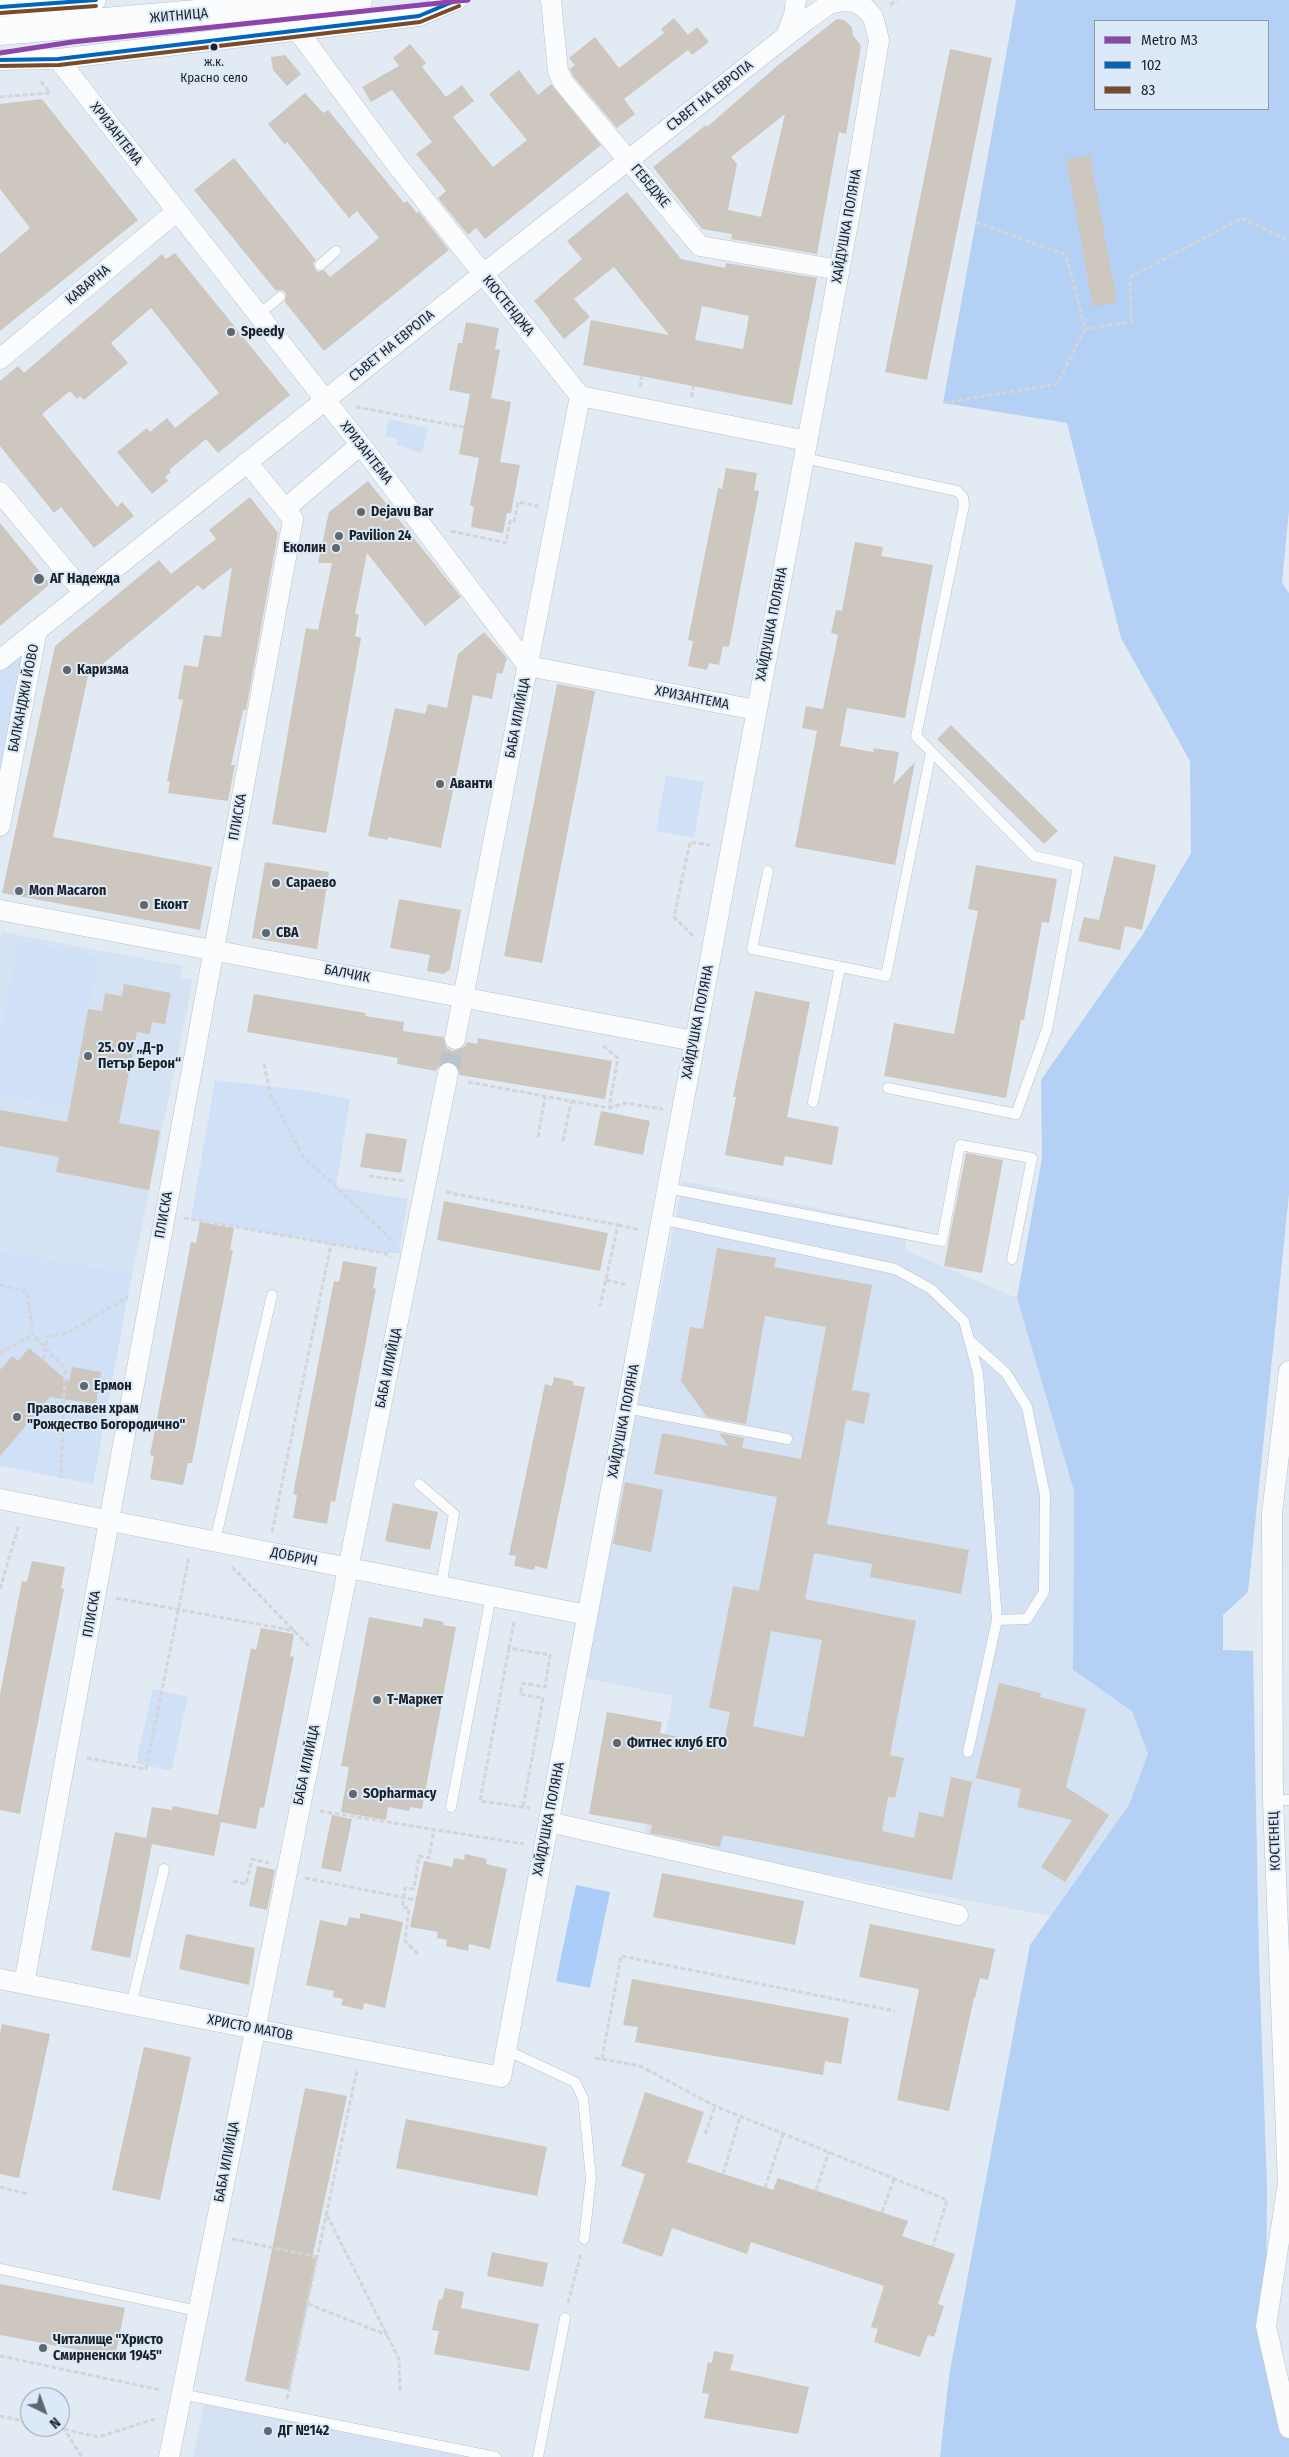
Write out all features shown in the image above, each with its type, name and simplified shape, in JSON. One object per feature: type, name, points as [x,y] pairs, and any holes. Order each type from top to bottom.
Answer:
[{"type":"street","points":[[0,7],[22,3],[96,0]]},
{"type":"street","name":"ЖИТНИЦА","points":[[0,31],[358,0]]},
{"type":"street","name":"ЖИТНИЦА","points":[[0,60],[58,59],[419,16],[457,0]]},
{"type":"street","name":"ГЕБЕДЖЕ","points":[[551,0],[558,72],[563,82],[700,246],[839,270]]},
{"type":"street","points":[[786,36],[794,15],[796,0]]},
{"type":"street","name":"ХАЙДУШКА ПОЛЯНА","points":[[501,2077],[839,270],[879,40],[873,17],[865,8],[855,2],[828,2],[786,36]]},
{"type":"street","name":"КЮСТЕНДЖА","points":[[298,31],[396,164],[580,396]]},
{"type":"street","name":"СЪВЕТ НА ЕВРОПА","points":[[0,660],[324,400],[786,36]]},
{"type":"street","name":"ХРИЗАНТЕМА","points":[[58,59],[360,445],[528,666],[756,710]]},
{"type":"street","name":"КАВАРНА","points":[[0,359],[177,211]]},
{"type":"street","points":[[580,396],[805,450]]},
{"type":"street","name":"БАБА ИЛИЙЦА","points":[[455,1040],[580,396]]},
{"type":"street","points":[[285,509],[360,445]]},
{"type":"street","name":"ПЛИСКА","points":[[24,1984],[293,519],[247,462]]},
{"type":"street","points":[[0,492],[84,592]]},
{"type":"street","name":"БАЛКАНДЖИ ЙОВО","points":[[0,826],[37,630]]},
{"type":"street","name":"БАЛЧИК","points":[[0,910],[214,949],[694,1042]]},
{"type":"street","name":"БАБА ИЛИЙЦА","points":[[169,2457],[286,1870],[448,1076]]},
{"type":"street","name":"КОСТЕНЕЦ","points":[[1289,1371],[1272,1513],[1281,1800],[1288,2183],[1266,2326],[1289,2428]]},
{"type":"street","name":"ДОБРИЧ","points":[[0,1499],[587,1616]]},
{"type":"street","points":[[550,1816],[958,1915]]},
{"type":"street","name":"ХРИСТО МАТОВ","points":[[0,1979],[501,2077]]},
{"type":"lane","points":[[320,265],[336,251]]},
{"type":"lane","points":[[258,315],[280,297]]},
{"type":"lane","points":[[805,450],[957,491],[963,497],[964,505],[916,736],[1034,856],[1078,866],[1047,1028],[1016,1114],[888,1088]]},
{"type":"lane","points":[[768,871],[752,949],[886,976],[931,752]]},
{"type":"lane","points":[[813,1102],[840,967]]},
{"type":"lane","points":[[667,1188],[942,1241],[960,1145],[1032,1158],[1012,1259]]},
{"type":"lane","points":[[661,1219],[895,1269],[931,1289],[964,1321],[978,1373],[997,1620],[968,1752]]},
{"type":"lane","points":[[204,1539],[272,1295]]},
{"type":"lane","points":[[969,1341],[1006,1373],[1027,1406],[1045,1495],[1044,1592],[1027,1618],[997,1620]]},
{"type":"lane","points":[[626,1408],[787,1439]]},
{"type":"lane","points":[[419,1484],[454,1514],[441,1586]]},
{"type":"lane","points":[[451,1808],[490,1596]]},
{"type":"lane","points":[[132,2005],[164,1869]]},
{"type":"lane","points":[[506,2050],[575,2082],[583,2098],[591,2178],[584,2239]]},
{"type":"lane","points":[[0,2269],[198,2311]]},
{"type":"lane","points":[[538,2457],[565,2318]]},
{"type":"lane","points":[[179,2404],[284,2415],[496,2457]]},
{"type":"path","points":[[0,97],[50,93],[38,79]]},
{"type":"path","points":[[1085,329],[1132,322],[1130,277],[1242,218],[1289,241]]},
{"type":"path","points":[[943,403],[1057,384],[1085,329],[1066,255],[976,222]]},
{"type":"path","points":[[361,408],[464,427]]},
{"type":"path","points":[[448,530],[506,542],[518,502],[558,511]]},
{"type":"path","points":[[692,935],[674,917],[690,842],[730,849]]},
{"type":"path","points":[[609,1108],[618,1058]]},
{"type":"path","points":[[264,1064],[271,1096],[303,1156],[387,1235],[409,1270]]},
{"type":"path","points":[[448,1076],[545,1097],[609,1108],[625,1103],[649,1106]]},
{"type":"path","points":[[538,1137],[545,1097]]},
{"type":"path","points":[[563,1142],[571,1102]]},
{"type":"path","points":[[369,1176],[640,1230]]},
{"type":"path","points":[[164,1214],[384,1253],[409,1270]]},
{"type":"path","points":[[600,1306],[618,1225]]},
{"type":"path","points":[[268,1552],[331,1244]]},
{"type":"path","points":[[606,1280],[629,1285]]},
{"type":"path","points":[[0,1285],[27,1291],[32,1335],[65,1368],[61,1478]]},
{"type":"path","points":[[43,1360],[47,1336],[67,1333],[128,1298]]},
{"type":"path","points":[[0,1354],[32,1335]]},
{"type":"path","points":[[64,1409],[89,1411],[90,1403]]},
{"type":"path","points":[[37,1422],[62,1432]]},
{"type":"path","points":[[0,1589],[24,1504]]},
{"type":"path","points":[[66,1754],[146,1769],[178,1611],[204,1539],[328,1666]]},
{"type":"path","points":[[96,1594],[178,1611],[295,1631]]},
{"type":"path","points":[[518,1602],[480,1801],[523,1807],[550,1816]]},
{"type":"path","points":[[510,1648],[550,1655],[545,1687],[523,1683],[520,1694],[543,1698],[523,1807]]},
{"type":"path","points":[[346,1815],[544,1847]]},
{"type":"path","points":[[418,1954],[405,1941],[409,1908],[402,1907],[403,1897],[405,1888],[414,1889],[420,1856],[428,1858],[434,1829]]},
{"type":"path","points":[[233,1881],[246,1884],[252,1860],[286,1870],[416,1900]]},
{"type":"path","points":[[602,2059],[621,1956],[895,2011]]},
{"type":"path","points":[[284,2415],[361,2050]]},
{"type":"path","points":[[595,2058],[640,2066],[715,2106],[740,2117],[948,2200],[933,2246]]},
{"type":"path","points":[[705,2134],[715,2106]]},
{"type":"path","points":[[723,2174],[740,2117]]},
{"type":"path","points":[[765,2188],[783,2134]]},
{"type":"path","points":[[816,2190],[829,2152]]},
{"type":"path","points":[[882,2212],[894,2179]]},
{"type":"path","points":[[0,2187],[27,2194]]},
{"type":"path","points":[[326,2214],[399,2359],[400,2394]]},
{"type":"path","points":[[213,2235],[317,2257]]},
{"type":"path","points":[[565,2318],[584,2239]]},
{"type":"path","points":[[308,2304],[388,2335]]},
{"type":"path","points":[[0,2356],[179,2404]]},
{"type":"path","points":[[70,2430],[98,2436],[179,2404]]},
{"type":"path","points":[[0,2416],[20,2420]]},
{"type":"path","points":[[69,2437],[82,2457]]},
{"type":"shaded area","points":[[1016,0],[1289,0],[1289,510],[1282,583],[1289,593],[1289,1194],[1248,1592],[1223,1615],[1223,1650],[1253,1651],[1259,1961],[1267,2188],[1266,2326],[1289,2428],[1289,2457],[940,2457],[949,2376],[1030,1945],[1129,1805],[1148,1754],[1132,1711],[1073,1670],[1074,1491],[1017,1298],[1042,1158],[1041,1080],[1143,934],[1191,853],[1190,761],[1121,638],[1067,423],[943,403]]},
{"type":"shaded area","points":[[389,419],[428,428],[422,453],[396,445],[397,439],[385,436]]},
{"type":"shaded area","points":[[23,653],[0,778],[0,671]]},
{"type":"shaded area","points":[[666,775],[704,782],[694,838],[656,831]]},
{"type":"shaded area","name":"25. ОУ „Д-р Петър Берон“","points":[[2,932],[182,966],[180,977],[193,980],[132,1274],[0,1252],[0,941]]},
{"type":"shaded area","points":[[19,941],[99,957],[68,1108],[0,1094],[0,1034]]},
{"type":"shaded area","points":[[215,1080],[303,1090],[350,1099],[336,1187],[408,1199],[399,1253],[384,1253],[191,1219]]},
{"type":"shaded area","points":[[683,1181],[908,1227],[905,1250],[1017,1298],[1074,1491],[1073,1670],[1132,1711],[1148,1754],[1129,1805],[1050,1916],[644,1839],[673,1696],[586,1678],[624,1473]]},
{"type":"shaded area","points":[[0,1251],[132,1274],[93,1484],[0,1466]]},
{"type":"shaded area","points":[[153,1689],[188,1697],[171,1771],[136,1763]]},
{"type":"shaded area","points":[[576,1885],[610,1892],[590,1988],[556,1981]]},
{"type":"shaded area","name":"ДГ №142","points":[[204,2404],[470,2457],[193,2457]]},
{"type":"building","points":[[674,18],[688,35],[697,27],[709,42],[692,55],[688,50],[624,99],[635,114],[617,128],[573,76],[570,69],[575,65],[569,58],[595,37],[619,68],[664,33],[661,29]]},
{"type":"building","points":[[837,19],[844,20],[852,27],[853,35],[861,46],[846,134],[839,132],[817,254],[731,239],[732,234],[702,229],[653,167],[706,125],[707,127],[777,66]],"holes":[[[785,114],[761,217],[728,210],[737,164],[731,157]]]},
{"type":"building","points":[[410,44],[426,63],[422,67],[446,97],[462,85],[474,101],[453,117],[493,167],[527,140],[489,94],[519,70],[538,95],[551,84],[601,145],[485,239],[476,228],[468,235],[438,198],[446,191],[416,154],[432,142],[392,90],[371,102],[362,87],[399,66],[393,58]]},
{"type":"building","points":[[950,49],[992,58],[927,380],[885,372]]},
{"type":"building","points":[[285,55],[301,74],[287,86],[273,70],[271,57]]},
{"type":"building","points":[[305,93],[323,113],[328,110],[404,203],[407,201],[417,213],[419,212],[449,250],[324,351],[285,302],[286,293],[282,290],[276,291],[194,190],[234,158],[316,260],[313,263],[315,269],[318,272],[324,270],[330,277],[379,238],[357,211],[349,218],[287,142],[285,145],[268,124]]},
{"type":"building","points":[[42,99],[138,220],[0,331],[0,254],[30,228],[0,189],[0,104]]},
{"type":"building","points":[[1090,155],[1117,303],[1093,307],[1066,159]]},
{"type":"building","points":[[627,192],[681,259],[725,268],[726,263],[817,278],[792,405],[583,365],[591,320],[669,335],[614,267],[574,299],[590,317],[564,339],[534,301],[582,259],[567,241]],"holes":[[[702,306],[749,316],[743,349],[695,340]]]},
{"type":"building","points":[[175,253],[290,395],[218,453],[206,439],[169,470],[171,472],[165,477],[168,481],[152,494],[117,452],[147,428],[150,432],[167,418],[175,428],[219,393],[151,308],[111,343],[128,363],[84,400],[80,396],[77,399],[70,391],[42,414],[117,507],[122,502],[134,516],[94,548],[61,507],[54,513],[0,446],[0,381],[18,366],[24,373],[162,254],[166,259]]},
{"type":"building","points":[[466,322],[499,328],[495,349],[500,350],[491,398],[511,402],[500,462],[520,465],[511,513],[507,513],[503,533],[471,527],[474,507],[470,505],[479,458],[459,454],[470,394],[449,390],[458,343],[462,343]]},
{"type":"building","points":[[726,468],[757,473],[754,490],[759,491],[729,647],[723,646],[719,665],[709,663],[707,670],[688,666],[693,641],[688,640],[718,488],[722,489]]},
{"type":"building","points":[[368,481],[461,597],[425,626],[367,553],[355,614],[359,615],[355,636],[361,638],[326,833],[272,824],[306,628],[318,630],[332,563],[318,563],[329,512]]},
{"type":"building","points":[[250,497],[278,533],[246,710],[243,710],[231,765],[235,765],[228,801],[168,793],[170,782],[167,781],[183,700],[178,699],[184,665],[198,667],[204,635],[221,637],[232,567],[203,590],[198,585],[88,676],[53,837],[212,867],[200,930],[2,893],[55,646],[159,560],[171,574],[216,539],[209,530]]},
{"type":"building","points":[[0,523],[50,584],[0,626]]},
{"type":"building","points":[[855,542],[883,547],[881,556],[933,565],[905,718],[847,708],[840,746],[873,752],[874,748],[899,752],[893,785],[915,762],[895,865],[795,847],[817,731],[802,728],[806,706],[823,709],[838,635],[831,633],[836,610],[842,611]]},
{"type":"building","points":[[484,632],[507,658],[502,674],[497,673],[492,699],[473,695],[441,848],[388,837],[388,840],[368,836],[395,708],[425,714],[428,704],[447,708],[458,654]]},
{"type":"building","points":[[557,684],[595,691],[542,963],[504,956]]},
{"type":"building","points":[[951,725],[1058,831],[1044,844],[937,739]]},
{"type":"building","points":[[1114,856],[1156,865],[1142,930],[1125,926],[1120,950],[1078,941],[1084,917],[1099,920]]},
{"type":"building","points":[[265,862],[329,872],[317,949],[252,938]]},
{"type":"building","points":[[976,865],[1057,879],[1049,923],[1042,922],[1024,1020],[1021,1020],[1006,1098],[884,1076],[894,1023],[954,1034],[978,911],[968,909]]},
{"type":"building","points":[[399,899],[461,910],[450,969],[444,974],[427,971],[430,955],[390,948]]},
{"type":"building","points":[[124,984],[171,993],[165,1024],[152,1022],[150,1034],[137,1032],[119,1123],[160,1131],[149,1190],[56,1172],[59,1157],[0,1146],[0,1110],[67,1122],[88,1009],[102,1011],[105,993],[122,996]]},
{"type":"building","points":[[755,991],[810,1002],[787,1117],[839,1127],[832,1165],[785,1156],[783,1166],[725,1155],[736,1097],[733,1097]]},
{"type":"building","points":[[254,994],[366,1013],[365,1016],[404,1022],[403,1031],[443,1037],[447,1048],[453,1051],[464,1047],[467,1042],[477,1044],[478,1038],[612,1061],[605,1099],[460,1075],[456,1064],[450,1061],[439,1065],[436,1071],[397,1064],[398,1058],[247,1032]]},
{"type":"building","points":[[601,1111],[650,1121],[643,1155],[594,1145]]},
{"type":"building","points":[[366,1133],[407,1139],[401,1173],[360,1167]]},
{"type":"building","points":[[966,1153],[1003,1160],[982,1273],[944,1266]]},
{"type":"building","points":[[444,1201],[608,1233],[600,1271],[437,1240]]},
{"type":"building","points":[[200,1222],[234,1228],[230,1250],[233,1250],[192,1463],[188,1463],[183,1485],[150,1479],[154,1456],[150,1455],[191,1242],[196,1243]]},
{"type":"building","points":[[717,1248],[776,1258],[774,1267],[872,1285],[852,1390],[870,1393],[864,1424],[846,1420],[827,1524],[969,1550],[961,1594],[870,1577],[872,1564],[814,1553],[805,1599],[916,1621],[890,1755],[904,1758],[895,1798],[888,1797],[882,1831],[914,1838],[919,1812],[943,1817],[951,1777],[972,1782],[952,1880],[723,1835],[720,1847],[650,1833],[652,1825],[589,1814],[607,1712],[662,1722],[660,1733],[723,1746],[730,1712],[709,1708],[733,1586],[759,1591],[777,1497],[654,1474],[662,1433],[728,1446],[719,1433],[744,1438],[742,1448],[801,1459],[826,1327],[765,1316],[746,1424],[707,1417],[681,1381],[690,1327],[703,1329]],"holes":[[[771,1631],[822,1640],[804,1737],[753,1726]]]},
{"type":"building","points":[[343,1261],[377,1267],[373,1288],[376,1289],[335,1502],[331,1501],[327,1524],[293,1518],[297,1495],[293,1494],[334,1281],[339,1282]]},
{"type":"building","name":"Православен храм \"Рождество Богородично\"","points":[[29,1348],[69,1382],[72,1367],[101,1372],[96,1404],[50,1397],[0,1456],[0,1370],[12,1356],[18,1361]]},
{"type":"building","points":[[554,1377],[573,1381],[573,1385],[585,1387],[547,1569],[535,1566],[534,1570],[514,1566],[516,1556],[509,1555],[545,1384],[552,1386]]},
{"type":"building","points":[[625,1482],[663,1490],[651,1552],[613,1544]]},
{"type":"building","points":[[393,1503],[438,1512],[430,1550],[385,1541]]},
{"type":"building","points":[[32,1561],[65,1567],[61,1588],[64,1589],[20,1814],[0,1810],[0,1694],[22,1581],[27,1582]]},
{"type":"building","points":[[369,1617],[422,1627],[424,1618],[444,1622],[443,1625],[456,1627],[422,1809],[410,1807],[409,1811],[388,1807],[386,1820],[341,1812],[349,1767],[341,1766]]},
{"type":"building","points":[[261,1628],[294,1634],[290,1656],[294,1657],[264,1808],[260,1807],[256,1829],[221,1822],[214,1856],[152,1844],[130,1958],[91,1950],[115,1832],[146,1838],[152,1807],[172,1810],[173,1806],[218,1815],[251,1648],[256,1650]]},
{"type":"building","points":[[999,1683],[1041,1693],[1040,1697],[1086,1709],[1066,1787],[1109,1815],[1065,1882],[1041,1867],[1072,1820],[1017,1807],[1021,1789],[976,1778]]},
{"type":"building","points":[[332,1815],[352,1819],[341,1872],[321,1868]]},
{"type":"building","points":[[465,1854],[487,1859],[486,1864],[507,1869],[490,1949],[469,1944],[468,1951],[446,1946],[447,1940],[437,1938],[438,1932],[410,1927],[424,1861],[452,1867],[454,1858],[464,1860]]},
{"type":"building","points":[[257,1866],[275,1870],[267,1910],[249,1906]]},
{"type":"building","points":[[662,1873],[804,1901],[795,1945],[653,1917]]},
{"type":"building","points":[[360,1913],[403,1922],[385,2008],[364,2003],[363,2010],[341,2005],[343,1999],[333,1997],[334,1991],[306,1985],[320,1920],[347,1926],[349,1917],[360,1919]]},
{"type":"building","points":[[870,1924],[995,1949],[988,1980],[980,1978],[974,1998],[949,2111],[897,2100],[919,1989],[859,1977]]},
{"type":"building","points":[[186,1934],[255,1948],[249,1985],[179,1969]]},
{"type":"building","points":[[632,1979],[849,2018],[841,2064],[825,2061],[823,2075],[635,2042],[638,2027],[623,2025]]},
{"type":"building","points":[[2,2024],[50,2034],[19,2178],[0,2174],[0,2034]]},
{"type":"building","points":[[144,2047],[191,2057],[160,2200],[112,2190]]},
{"type":"building","points":[[305,2088],[347,2096],[312,2258],[317,2259],[289,2390],[245,2381]]},
{"type":"building","points":[[645,2092],[704,2112],[687,2162],[773,2190],[778,2178],[908,2221],[902,2236],[955,2254],[938,2304],[944,2306],[934,2337],[928,2335],[920,2357],[874,2342],[878,2329],[871,2327],[884,2286],[751,2242],[747,2254],[672,2228],[662,2257],[622,2243],[645,2174],[621,2166]]},
{"type":"building","points":[[406,2119],[547,2147],[537,2196],[396,2168]]},
{"type":"building","points":[[492,2252],[548,2263],[543,2287],[487,2276]]},
{"type":"building","points":[[0,2284],[125,2308],[115,2357],[0,2335]]},
{"type":"building","points":[[445,2288],[464,2292],[461,2308],[539,2324],[529,2371],[434,2354],[439,2331],[432,2330],[439,2299],[442,2300]]},
{"type":"building","points":[[714,2351],[734,2355],[730,2370],[809,2387],[798,2434],[704,2418],[709,2394],[702,2393],[708,2362],[712,2363]]},
{"type":"tunnel","points":[[448,1073],[455,1039]]},
{"type":"metro line","name":"M3","points":[[0,53],[72,42],[468,0]]},
{"type":"transit line","name":"102","points":[[0,7],[96,0]]},
{"type":"transit line","name":"102","points":[[0,60],[58,59],[419,16],[457,0]]},
{"type":"transit line","name":"83","points":[[0,13],[96,6]]},
{"type":"transit line","name":"83","points":[[0,66],[59,65],[420,22],[459,6]]},
{"type":"place","name":"ж.к. Красно село","points":[[214,47]]},
{"type":"place","name":"Speedy","points":[[231,332]]},
{"type":"place","name":"Dejavu Bar","points":[[361,512]]},
{"type":"place","name":"Pavilion 24","points":[[339,536]]},
{"type":"place","name":"Еколин","points":[[336,548]]},
{"type":"place","name":"АГ Надежда","points":[[39,579]]},
{"type":"place","name":"Каризма","points":[[67,670]]},
{"type":"place","name":"Аванти","points":[[440,784]]},
{"type":"place","name":"Сараево","points":[[276,883]]},
{"type":"place","name":"Mon Macaron","points":[[19,891]]},
{"type":"place","name":"Еконт","points":[[144,905]]},
{"type":"place","name":"CBA","points":[[266,933]]},
{"type":"place","name":"25. ОУ „Д-р Петър Берон“","points":[[88,1056]]},
{"type":"place","name":"Ермон","points":[[84,1386]]},
{"type":"place","name":"Православен храм \"Рождество Богородично\"","points":[[17,1417]]},
{"type":"place","name":"Т-Маркет","points":[[377,1700]]},
{"type":"place","name":"Фитнес клуб ЕГО","points":[[617,1743]]},
{"type":"place","name":"SOpharmacy","points":[[353,1794]]},
{"type":"place","name":"Читалище \"Христо Смирненски 1945\"","points":[[43,2348]]},
{"type":"place","name":"ДГ №142","points":[[268,2431]]}]
